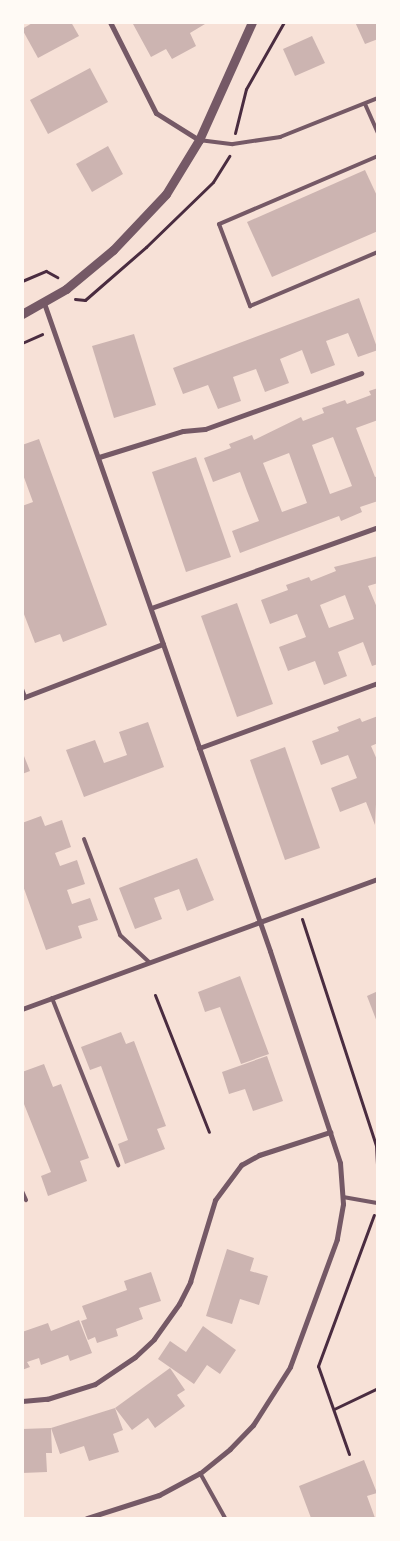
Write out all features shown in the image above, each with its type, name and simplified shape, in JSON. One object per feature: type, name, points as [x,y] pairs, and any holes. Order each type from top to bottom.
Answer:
[{"type":"street","points":[[110,22],[156,113],[199,140]]},
{"type":"street","points":[[22,314],[66,289],[132,234],[181,173],[199,140],[252,22]]},
{"type":"street","points":[[44,303],[164,644],[330,1132],[340,1163],[343,1198],[337,1239],[290,1367],[253,1425],[230,1449],[200,1473],[158,1495],[87,1518]]},
{"type":"street","points":[[99,457],[183,431],[205,430],[361,373]]},
{"type":"street","points":[[151,608],[378,526]]},
{"type":"street","points":[[24,697],[164,644]]},
{"type":"street","points":[[199,748],[378,683]]},
{"type":"street","points":[[22,1009],[378,879]]},
{"type":"street","points":[[22,1401],[47,1399],[95,1384],[135,1356],[154,1339],[179,1304],[190,1282],[215,1200],[241,1165],[259,1155],[330,1132]]},
{"type":"lane","points":[[199,140],[233,144],[280,137],[378,98]]},
{"type":"lane","points":[[365,104],[378,133]]},
{"type":"lane","points":[[378,156],[218,224],[250,306],[378,252]]},
{"type":"lane","points":[[22,689],[24,697]]},
{"type":"lane","points":[[84,839],[120,935],[149,962]]},
{"type":"lane","points":[[52,998],[118,1165]]},
{"type":"lane","points":[[22,1191],[26,1200]]},
{"type":"lane","points":[[343,1198],[378,1204]]},
{"type":"lane","points":[[200,1473],[225,1518]]},
{"type":"path","points":[[22,282],[50,271]]},
{"type":"path","points":[[22,343],[53,328]]},
{"type":"path","points":[[299,909],[376,1146],[378,1180]]},
{"type":"path","points":[[155,995],[209,1132]]},
{"type":"path","points":[[349,1454],[318,1366],[378,1204]]},
{"type":"path","points":[[334,1409],[378,1388]]},
{"type":"building","points":[[34,22],[71,22],[79,36],[38,58],[22,29]]},
{"type":"building","points":[[137,22],[204,22],[205,24],[190,33],[196,46],[172,59],[166,49],[151,57],[133,24]]},
{"type":"building","points":[[355,22],[378,22],[378,39],[365,44]]},
{"type":"building","points":[[312,36],[325,63],[295,76],[283,49]]},
{"type":"building","points":[[90,68],[108,102],[48,134],[30,100]]},
{"type":"building","points":[[108,146],[123,174],[92,192],[76,164]]},
{"type":"building","points":[[365,170],[378,198],[378,231],[272,277],[247,222]]},
{"type":"building","points":[[359,298],[378,350],[358,357],[348,333],[326,341],[335,365],[311,374],[302,350],[280,359],[289,383],[265,392],[256,369],[233,377],[241,401],[218,409],[208,385],[183,394],[173,368]]},
{"type":"building","points":[[134,334],[156,405],[114,418],[92,346]]},
{"type":"building","points":[[378,388],[378,420],[356,428],[375,477],[378,476],[378,501],[360,507],[362,512],[341,521],[339,516],[240,553],[232,531],[259,521],[240,472],[213,482],[204,458],[231,448],[229,444],[252,435],[254,440],[301,417],[303,421],[324,413],[322,408],[345,400],[347,404],[371,395],[369,391]],"holes":[[[333,437],[352,486],[330,494],[312,445]],[[289,453],[307,503],[282,512],[263,463]]]},
{"type":"building","points":[[39,439],[107,625],[63,642],[60,634],[35,643],[22,609],[22,506],[33,502],[22,472],[22,445]]},
{"type":"building","points":[[196,457],[231,557],[186,572],[152,472]]},
{"type":"building","points":[[378,556],[378,583],[368,586],[378,610],[378,664],[372,666],[363,642],[338,652],[347,676],[324,685],[315,661],[288,671],[279,647],[306,637],[297,614],[270,624],[261,600],[288,590],[286,585],[309,577],[311,581],[336,571],[334,567]],"holes":[[[345,595],[354,619],[329,628],[320,605]]]},
{"type":"building","points":[[237,603],[273,704],[237,717],[201,616]]},
{"type":"building","points":[[378,716],[378,743],[371,746],[378,762],[375,825],[366,802],[340,812],[331,788],[357,778],[348,755],[321,765],[312,741],[339,731],[337,727],[360,718],[362,722]]},
{"type":"building","points":[[148,722],[164,767],[84,797],[66,750],[95,740],[104,763],[127,755],[119,732]]},
{"type":"building","points":[[285,747],[320,848],[285,860],[250,760]]},
{"type":"building","points":[[22,751],[30,771],[22,774]]},
{"type":"building","points":[[41,816],[45,826],[62,820],[71,847],[55,853],[60,866],[77,860],[85,884],[67,890],[72,904],[90,898],[98,920],[78,926],[82,938],[46,950],[22,883],[22,823]]},
{"type":"building","points":[[197,858],[214,900],[187,911],[179,889],[154,898],[162,919],[135,929],[119,888]]},
{"type":"building","points":[[240,976],[269,1054],[241,1064],[220,1007],[205,1012],[198,992]]},
{"type":"building","points":[[378,991],[378,1022],[377,1022],[367,996]]},
{"type":"building","points":[[121,1032],[126,1044],[134,1041],[166,1126],[157,1129],[165,1149],[125,1164],[118,1144],[128,1140],[101,1066],[90,1070],[81,1047]]},
{"type":"building","points":[[267,1056],[283,1101],[253,1111],[245,1089],[229,1094],[222,1072]]},
{"type":"building","points":[[44,1064],[53,1087],[61,1084],[89,1158],[80,1161],[87,1181],[48,1196],[41,1176],[51,1172],[22,1099],[22,1072]]},
{"type":"building","points":[[227,1249],[254,1258],[250,1271],[268,1276],[259,1305],[240,1299],[232,1324],[206,1316]]},
{"type":"building","points":[[151,1272],[161,1301],[139,1308],[143,1319],[116,1329],[118,1336],[97,1343],[95,1337],[88,1340],[81,1321],[87,1319],[82,1306],[127,1290],[124,1281]]},
{"type":"building","points":[[79,1320],[92,1353],[70,1361],[68,1355],[41,1365],[39,1358],[27,1362],[30,1367],[22,1370],[22,1332],[48,1323],[51,1331]]},
{"type":"building","points":[[203,1326],[236,1350],[220,1374],[207,1365],[194,1384],[158,1359],[170,1341],[186,1352]]},
{"type":"building","points":[[170,1368],[185,1390],[177,1395],[185,1406],[155,1428],[148,1418],[132,1430],[115,1408]]},
{"type":"building","points":[[115,1408],[123,1430],[113,1434],[119,1452],[89,1461],[84,1446],[60,1454],[51,1428]]},
{"type":"building","points":[[51,1428],[52,1453],[46,1453],[47,1472],[22,1473],[22,1429]]},
{"type":"building","points":[[364,1460],[377,1493],[367,1496],[375,1518],[311,1518],[299,1486]]}]
